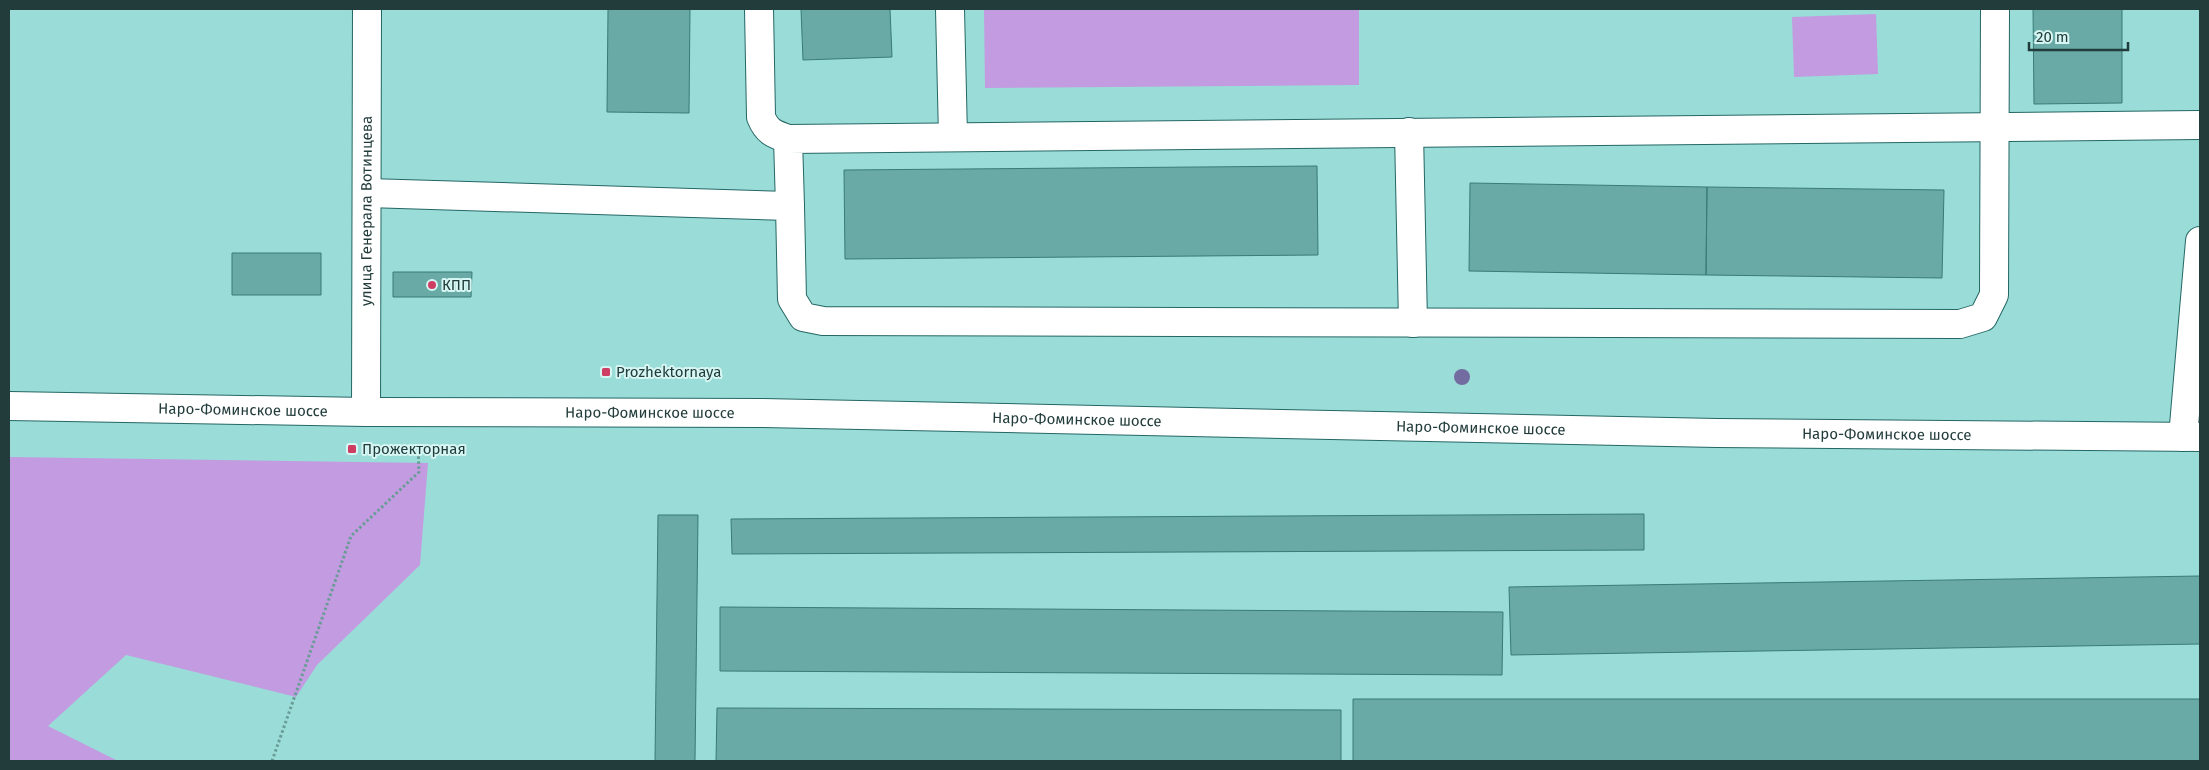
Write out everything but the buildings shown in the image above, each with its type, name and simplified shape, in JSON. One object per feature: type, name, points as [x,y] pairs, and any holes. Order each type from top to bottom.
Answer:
[{"type":"main road","name":"улица Генерала Вотинцева","points":[[366,412],[367,9]]},
{"type":"main road","points":[[759,9],[761,117],[765,127],[772,134],[788,139],[1994,125],[2200,125]]},
{"type":"main road","points":[[950,9],[953,137]]},
{"type":"main road","points":[[788,139],[792,299],[803,317],[822,321],[1960,324],[1984,317],[1994,294],[1995,9]]},
{"type":"main road","points":[[1410,132],[1413,323]]},
{"type":"main road","points":[[368,194],[790,206]]},
{"type":"main road","points":[[2192,437],[2200,241]]},
{"type":"main road","name":"Наро-Фоминское шоссе","points":[[9,406],[366,412],[753,413],[1707,433],[2192,437]]},
{"type":"path","points":[[272,761],[351,536],[419,472],[418,438]]},
{"type":"shaded area","points":[[984,9],[1359,9],[1359,85],[985,88]]},
{"type":"shaded area","points":[[1876,14],[1878,74],[1794,77],[1792,17]]},
{"type":"shaded area","points":[[9,457],[428,463],[420,565],[317,665],[296,697],[126,655],[48,726],[118,761],[9,761]]},
{"type":"place","name":"КПП","points":[[432,285]]},
{"type":"place","name":"Prozhektornaya","points":[[606,372]]},
{"type":"place","name":"Прожекторная","points":[[352,449]]}]
